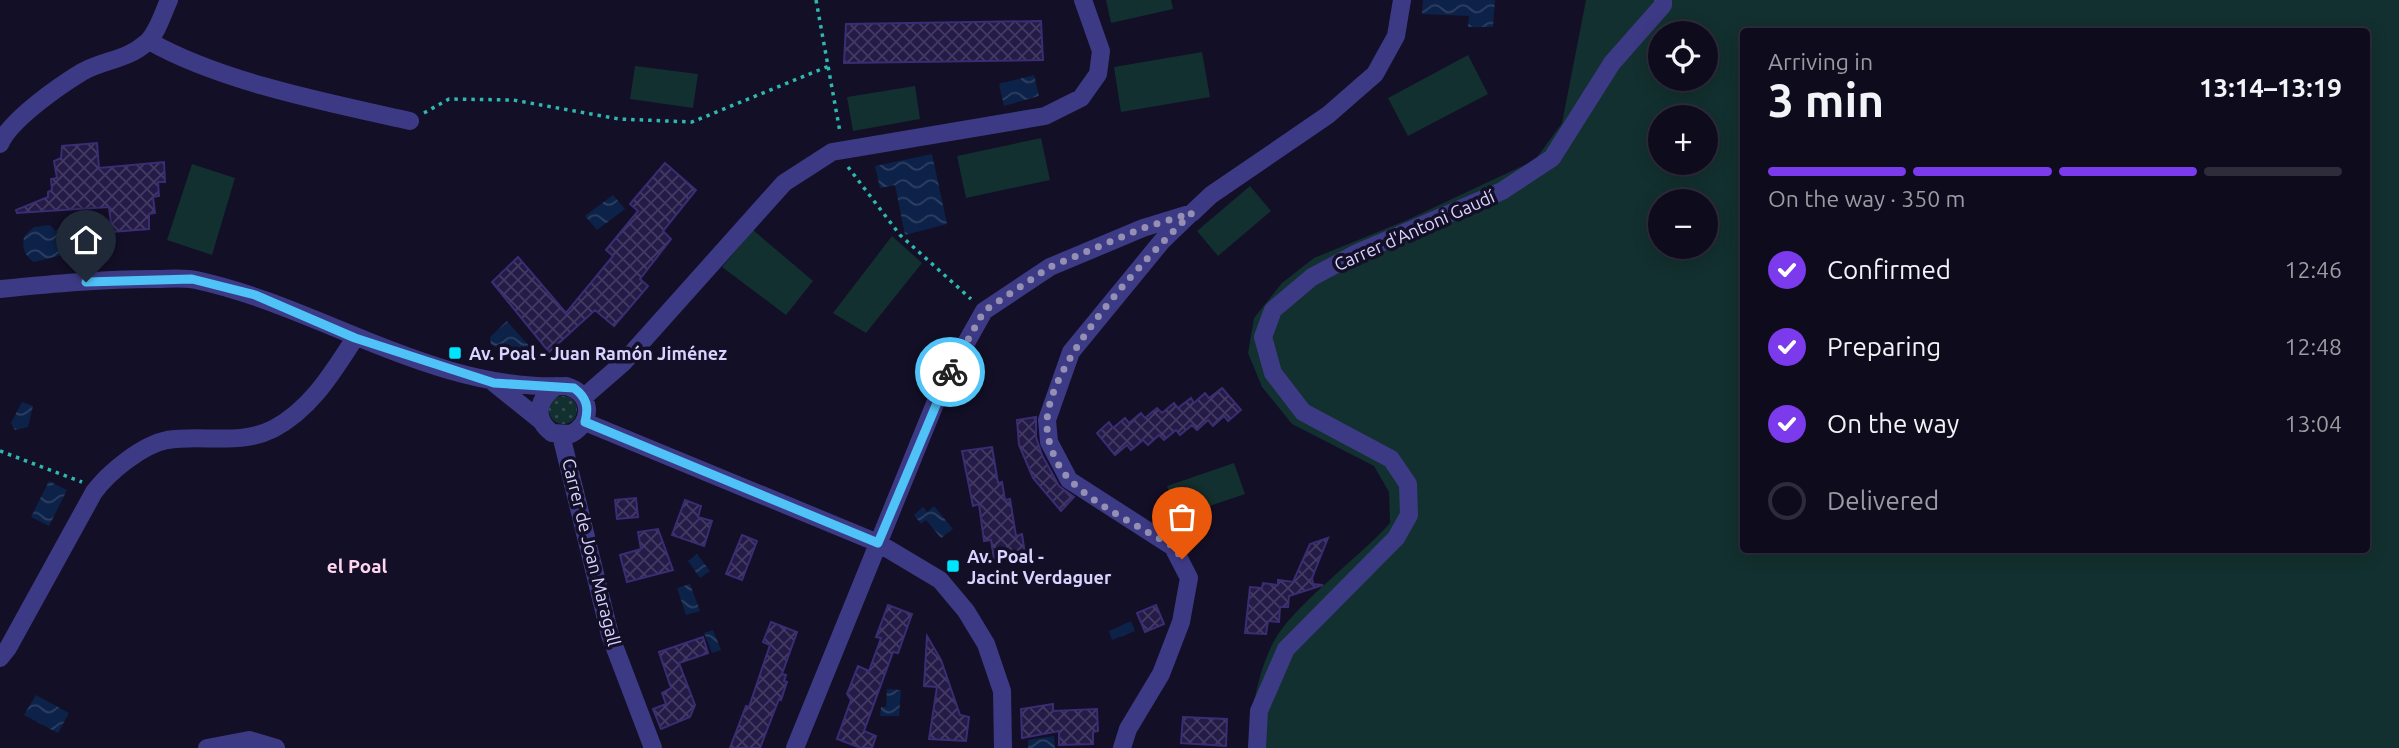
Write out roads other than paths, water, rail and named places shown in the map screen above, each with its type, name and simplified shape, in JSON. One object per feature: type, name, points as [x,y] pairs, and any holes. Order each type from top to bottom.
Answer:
[{"type":"street","points":[[0,144],[3,136],[33,108],[83,71],[131,55],[149,41],[169,0]]},
{"type":"street","points":[[584,397],[623,363],[784,183],[832,152],[1045,116],[1081,98],[1098,74],[1101,51],[1083,0]]},
{"type":"street","points":[[1122,748],[1128,729],[1161,674],[1181,622],[1189,578],[1174,547],[1069,480],[1049,442],[1047,420],[1071,352],[1162,241],[1211,195],[1328,115],[1375,74],[1396,36],[1402,0]]},
{"type":"street","name":"Carrer d'Antoni Gaudí","points":[[1257,748],[1259,711],[1286,649],[1396,538],[1409,515],[1408,484],[1391,459],[1303,412],[1273,373],[1263,337],[1273,310],[1312,277],[1357,253],[1502,191],[1552,158],[1612,63],[1663,5],[1663,0]]},
{"type":"street","points":[[149,41],[192,62],[322,102],[411,121]]},
{"type":"street","points":[[794,748],[943,384],[984,311],[1050,267],[1143,228],[1192,213]]},
{"type":"street","points":[[0,289],[132,279],[192,279],[255,295],[355,338],[494,383],[574,388],[584,397],[588,409],[585,422],[579,430],[561,435],[545,427],[540,419],[494,383]]},
{"type":"street","points":[[0,658],[94,492],[109,471],[166,440],[236,440],[273,429],[304,407],[328,380],[355,338]]},
{"type":"street","points":[[540,419],[539,406],[545,393],[557,386]]},
{"type":"street","points":[[585,422],[878,543],[940,580],[973,622],[986,644],[1002,691],[1003,748]]},
{"type":"street","name":"Carrer de Joan Maragall","points":[[561,435],[610,635],[653,748]]},
{"type":"street","points":[[206,748],[249,740],[276,748]]},
{"type":"water","points":[[1423,0],[1495,0],[1493,27],[1468,27],[1469,16],[1422,14]]},
{"type":"water","points":[[1034,75],[1039,96],[1004,106],[999,84]]},
{"type":"water","points":[[932,154],[947,224],[905,235],[895,185],[880,188],[875,166]]},
{"type":"water","points":[[613,195],[625,209],[597,230],[585,216]]},
{"type":"water","points":[[50,225],[55,231],[62,225],[73,227],[72,237],[61,240],[71,245],[71,253],[34,262],[24,250],[25,235],[34,227]]},
{"type":"water","points":[[507,321],[531,348],[518,359],[504,344],[496,347],[491,344],[490,337]]},
{"type":"water","points":[[22,402],[33,406],[28,427],[15,430],[11,423]]},
{"type":"water","points":[[49,481],[67,490],[49,526],[31,517]]},
{"type":"water","points":[[934,506],[953,529],[941,538],[926,520],[921,524],[914,515],[923,507],[927,512]]},
{"type":"water","points":[[697,554],[710,571],[700,578],[688,561]]},
{"type":"water","points":[[690,584],[700,611],[686,615],[677,588]]},
{"type":"water","points":[[1131,621],[1135,631],[1112,640],[1109,631]]},
{"type":"water","points":[[713,630],[721,650],[712,653],[704,633]]},
{"type":"water","points":[[887,689],[901,690],[899,716],[880,716],[881,707],[886,707]]},
{"type":"water","points":[[36,695],[69,713],[58,733],[24,715]]},
{"type":"water","points":[[1054,736],[1055,748],[1028,748],[1028,740]]},
{"type":"place","name":"Av. Poal - Juan Ramón Jiménez","points":[[455,353]]},
{"type":"place","name":"Av. Poal - Jacint Verdaguer","points":[[953,566]]},
{"type":"district","name":"el Poal","points":[[357,566]]}]
